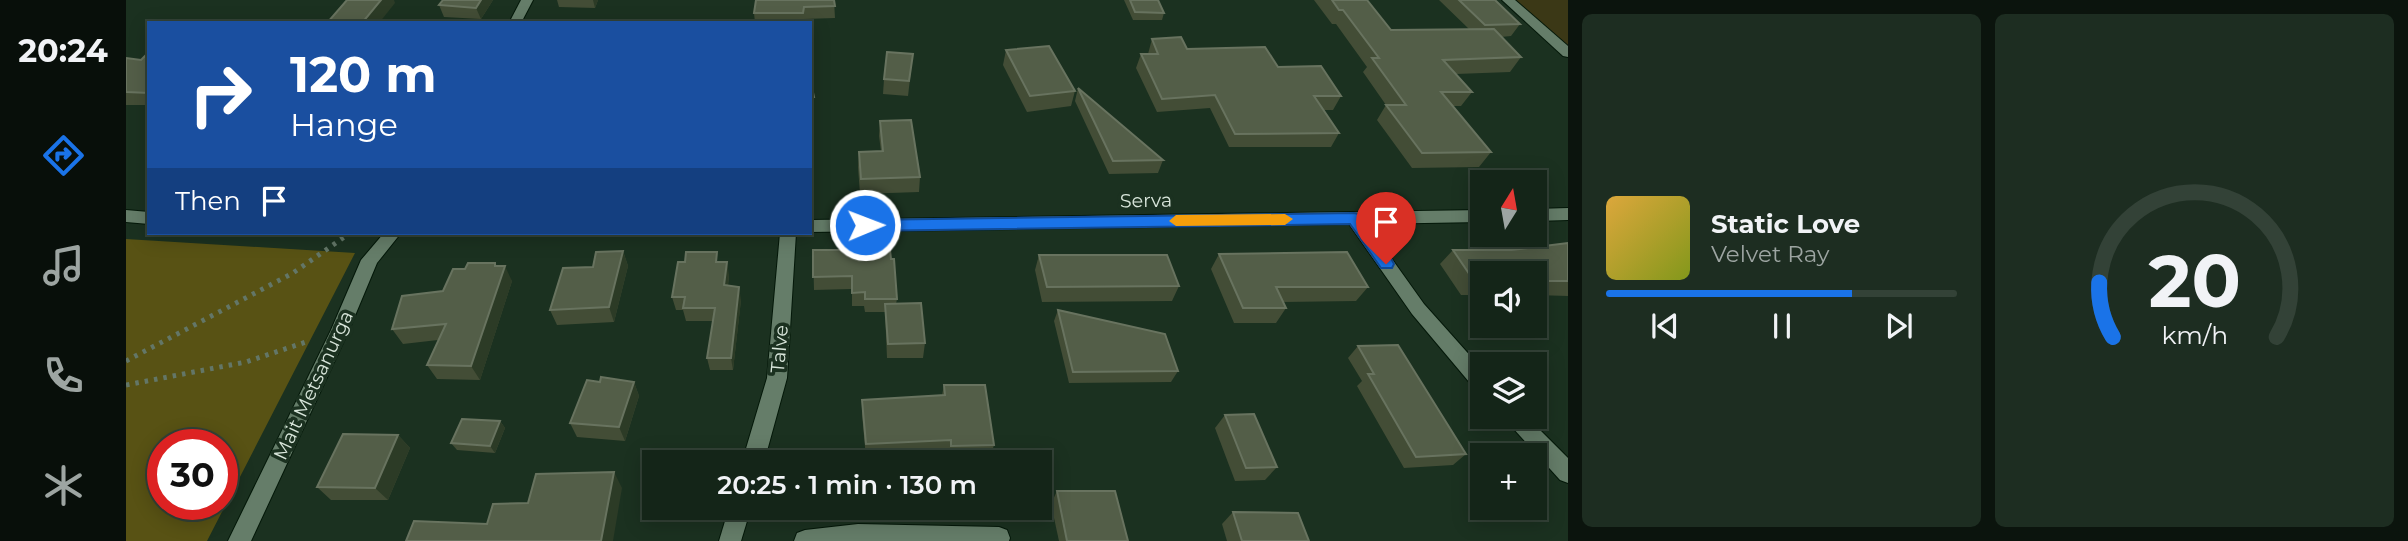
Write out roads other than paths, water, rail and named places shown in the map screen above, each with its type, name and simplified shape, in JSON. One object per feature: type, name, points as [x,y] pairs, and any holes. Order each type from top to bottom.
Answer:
[{"type":"street","points":[[515,21],[527,0]]},
{"type":"street","points":[[1508,0],[1568,53]]},
{"type":"street","points":[[1547,215],[1568,215]]},
{"type":"street","points":[[126,216],[147,218]]},
{"type":"street","name":"Serva","points":[[812,226],[1470,216]]},
{"type":"street","points":[[1354,218],[1418,309],[1470,369]]},
{"type":"street","name":"Mait Metsanurga","points":[[239,541],[340,330],[370,260],[391,235]]},
{"type":"street","name":"Talve","points":[[756,450],[777,378],[788,235]]},
{"type":"street","points":[[1525,429],[1568,473]]},
{"type":"street","points":[[730,541],[736,520]]},
{"type":"street","points":[[805,541],[858,535],[999,538]]}]
